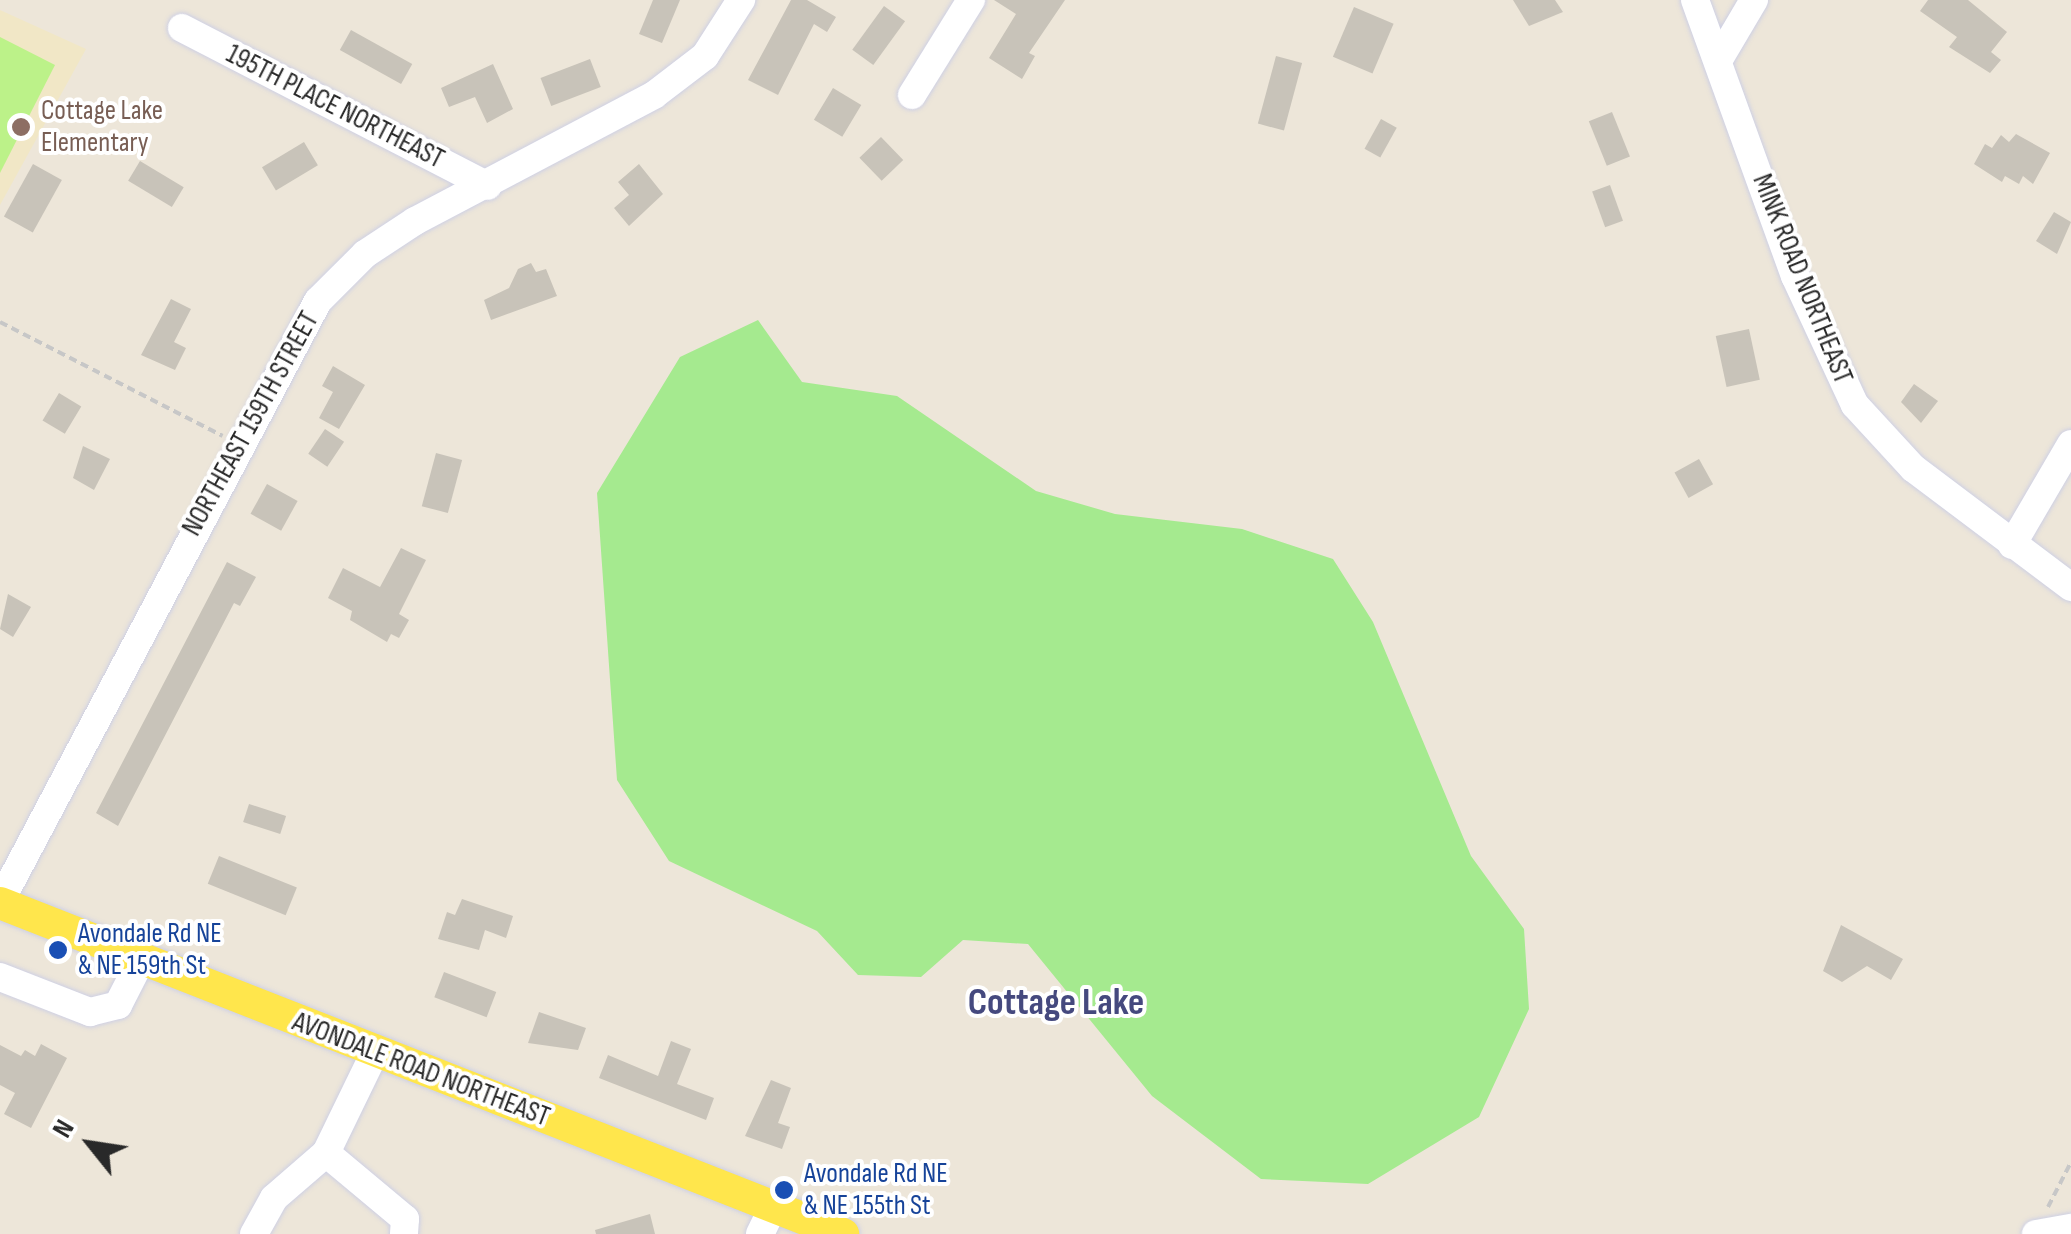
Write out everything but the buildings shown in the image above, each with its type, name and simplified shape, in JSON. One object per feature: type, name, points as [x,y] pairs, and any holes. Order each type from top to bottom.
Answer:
[{"type":"main road","name":"AVONDALE ROAD NORTHEAST","points":[[0,902],[375,1052],[767,1220],[844,1234]]},
{"type":"street","name":"NORTHEAST 159TH STREET","points":[[0,902],[240,442],[318,301],[365,254],[654,96],[704,56],[741,0]]},
{"type":"street","points":[[912,95],[971,0]]},
{"type":"street","name":"MINK ROAD NORTHEAST","points":[[1695,0],[1795,276],[1855,405],[1912,468],[2012,546],[2071,586]]},
{"type":"street","points":[[1718,60],[1754,0]]},
{"type":"street","name":"195TH PLACE NORTHEAST","points":[[182,28],[488,186]]},
{"type":"street","points":[[2012,546],[2071,444]]},
{"type":"street","points":[[0,978],[90,1012],[118,1005],[141,960]]},
{"type":"street","points":[[254,1234],[274,1198],[326,1153],[375,1052]]},
{"type":"street","points":[[326,1153],[405,1220],[404,1234]]},
{"type":"street","points":[[2039,1226],[2071,1228]]},
{"type":"path","points":[[0,322],[240,442]]},
{"type":"path","points":[[2039,1226],[2071,1162]]},
{"type":"shaded area","name":"Cottage Lake Elementary","points":[[0,10],[86,49],[0,205]]},
{"type":"green space","points":[[0,37],[55,65],[0,173]]},
{"type":"green space","points":[[758,320],[802,382],[897,396],[1036,491],[1115,514],[1242,529],[1333,559],[1373,622],[1471,856],[1524,929],[1529,1009],[1479,1117],[1368,1184],[1261,1179],[1152,1096],[1028,944],[963,940],[921,977],[858,975],[817,931],[669,861],[617,780],[597,493],[680,357]]},
{"type":"place","name":"Cottage Lake Elementary","points":[[21,127]]},
{"type":"place","name":"Avondale Rd NE & NE 159th St","points":[[58,950]]},
{"type":"place","name":"Avondale Rd NE & NE 155th St","points":[[784,1190]]},
{"type":"district","name":"Cottage Lake","points":[[1056,1003]]}]
